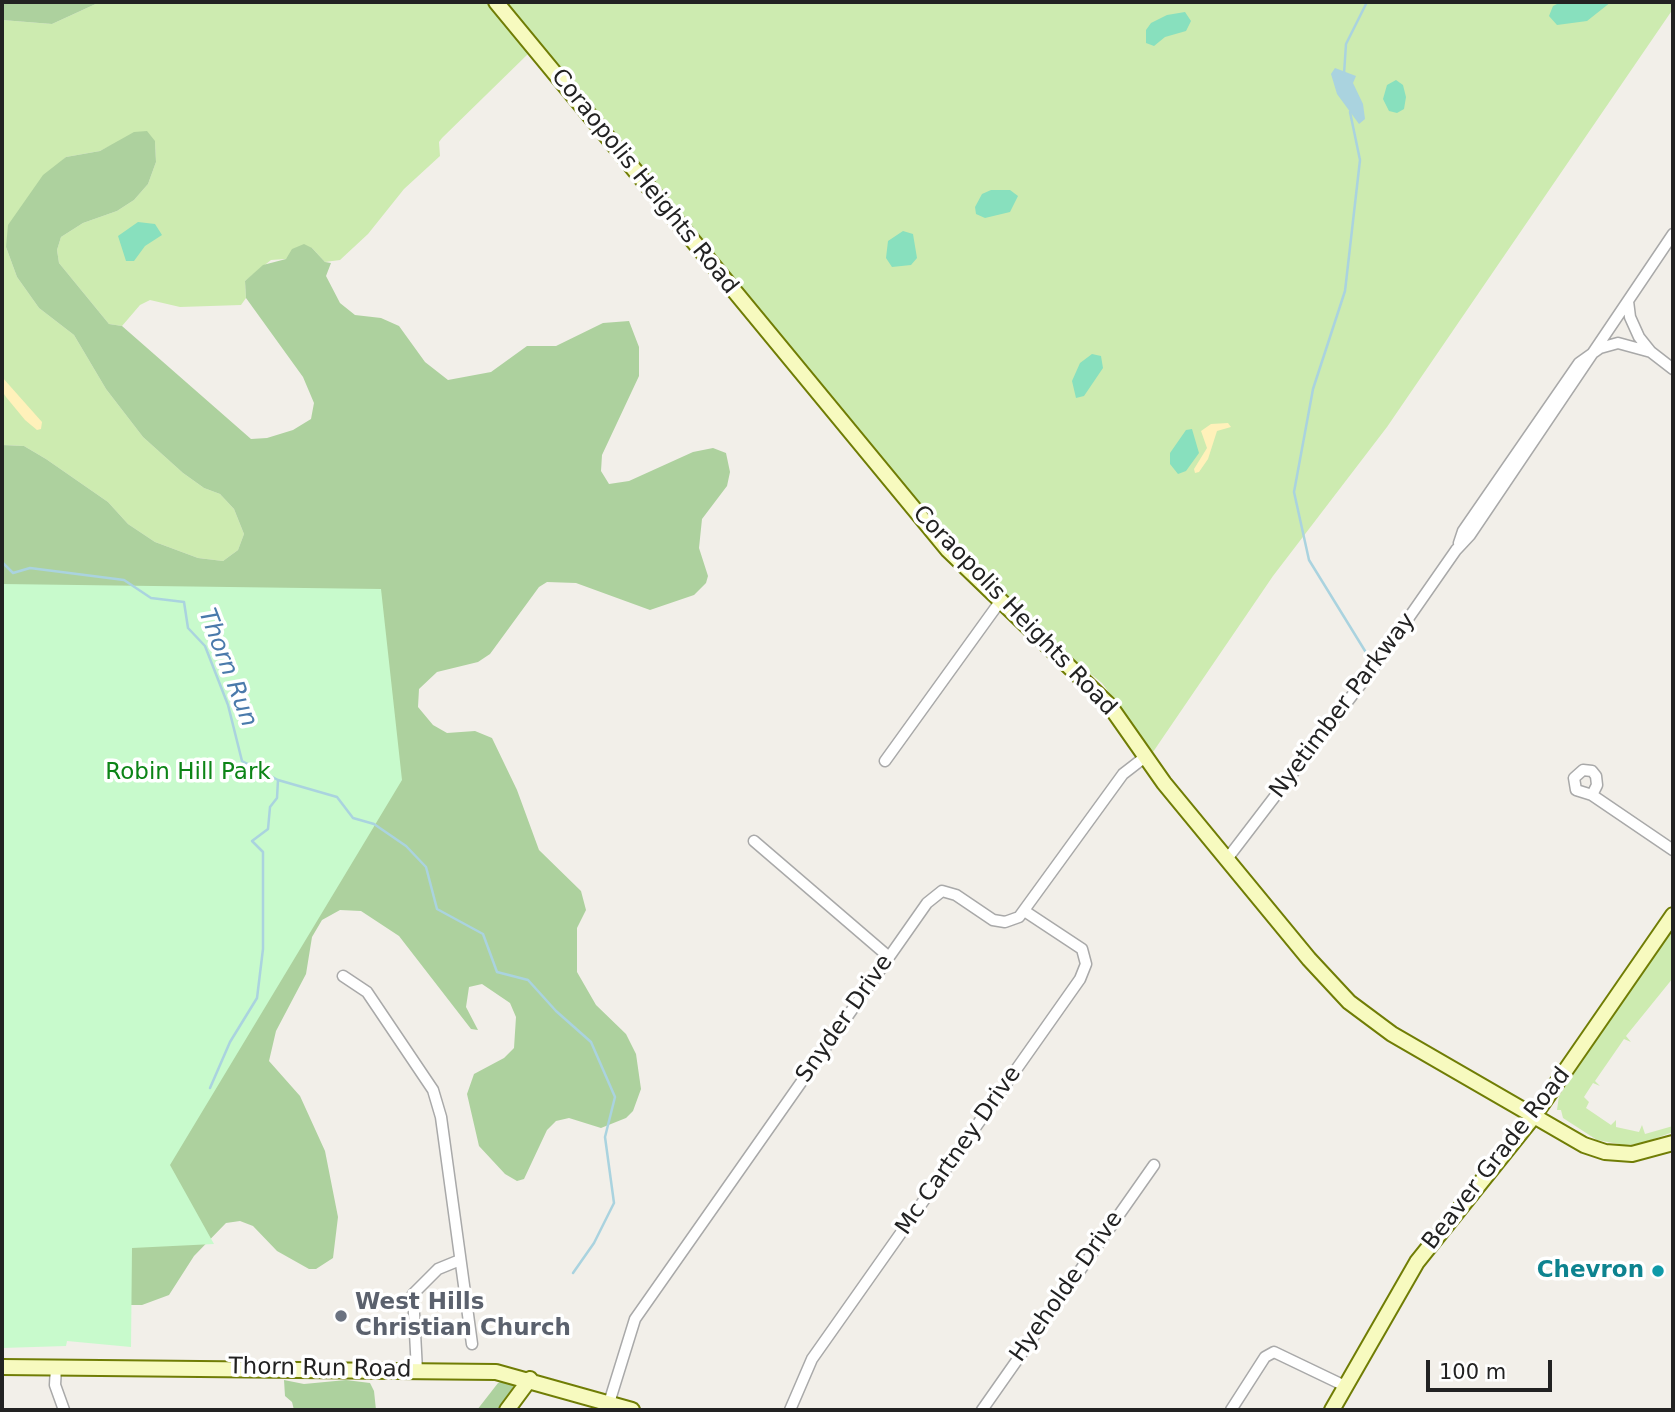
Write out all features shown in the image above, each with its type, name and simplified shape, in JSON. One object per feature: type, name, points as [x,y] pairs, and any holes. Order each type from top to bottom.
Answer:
[{"type":"street","name":"Coraopolis Heights Road","points":[[496,2],[948,550],[999,603],[1110,706],[1145,757],[1227,859],[1309,959],[1357,1010],[1392,1034],[1584,1145],[1605,1152],[1632,1154],[1673,1143]]},
{"type":"street","name":"Nyetimber Parkway","points":[[1227,859],[1372,670],[1456,550],[1463,531],[1576,366],[1590,355],[1673,234]]},
{"type":"street","points":[[1628,301],[1632,324],[1651,352],[1673,369]]},
{"type":"street","points":[[1590,355],[1618,343],[1651,352]]},
{"type":"street","points":[[886,761],[999,603]]},
{"type":"street","points":[[1026,912],[1116,783],[1127,770],[1145,757]]},
{"type":"street","points":[[1591,795],[1673,850]]},
{"type":"street","points":[[754,841],[889,957]]},
{"type":"street","name":"Snyder Drive","points":[[609,1403],[635,1320],[927,903],[942,891],[956,895],[999,922],[1011,921],[1026,912]]},
{"type":"street","name":"Mc Cartney Drive","points":[[789,1410],[812,1359],[1080,979],[1086,964],[1083,949],[1026,912]]},
{"type":"street","name":"Beaver Grade Road","points":[[1332,1410],[1418,1262],[1534,1116],[1673,915]]},
{"type":"street","points":[[343,976],[367,992],[433,1090],[441,1117],[472,1344]]},
{"type":"street","name":"Hyeholde Drive","points":[[982,1410],[1154,1165]]},
{"type":"street","points":[[416,1371],[412,1294],[438,1269],[460,1260]]},
{"type":"street","points":[[1231,1410],[1265,1357],[1274,1352],[1345,1386]]},
{"type":"street","name":"Thorn Run Road","points":[[2,1367],[496,1372],[530,1379],[632,1410]]},
{"type":"street","points":[[56,1367],[55,1385],[64,1410]]},
{"type":"street","points":[[507,1410],[530,1379]]},
{"type":"green space","points":[[2,2],[100,2],[52,24],[2,20]]},
{"type":"green space","points":[[100,2],[486,2],[529,53],[442,138],[439,142],[440,156],[404,189],[368,234],[340,260],[325,262],[312,248],[286,259],[271,260],[245,281],[246,298],[241,305],[180,307],[150,300],[140,305],[122,326],[109,324],[59,263],[57,250],[61,237],[83,223],[117,211],[134,200],[148,184],[156,162],[155,141],[112,145],[100,151],[66,157],[32,194],[6,247],[17,277],[39,308],[74,335],[106,389],[143,437],[183,473],[204,488],[220,494],[234,509],[244,534],[238,550],[223,561],[198,558],[155,542],[128,524],[108,502],[46,459],[24,446],[2,445],[2,20],[52,24]]},
{"type":"green space","points":[[504,2],[1673,2],[1673,9],[1387,427],[1273,576],[1153,752],[1102,683],[1054,645],[945,537]]},
{"type":"green space","points":[[1611,2],[1587,21],[1557,25],[1549,16],[1553,6],[1559,3]]},
{"type":"green space","points":[[1185,12],[1191,21],[1186,31],[1165,37],[1154,46],[1146,43],[1146,30],[1151,23],[1167,15]]},
{"type":"green space","points":[[1396,80],[1403,85],[1406,97],[1404,109],[1397,113],[1389,111],[1383,99],[1387,85]]},
{"type":"green space","points":[[147,131],[155,141],[156,162],[148,184],[134,200],[117,211],[83,223],[61,237],[57,250],[59,263],[109,324],[122,326],[251,439],[267,438],[293,430],[311,419],[314,403],[303,377],[246,298],[245,281],[263,265],[286,259],[292,249],[304,244],[312,248],[325,262],[331,263],[326,276],[340,303],[355,315],[381,318],[399,326],[425,362],[448,380],[491,372],[527,346],[556,346],[603,323],[629,321],[639,347],[639,376],[602,455],[601,471],[609,484],[629,481],[693,452],[713,448],[726,453],[730,472],[727,486],[702,519],[699,548],[708,576],[706,583],[694,595],[650,610],[576,583],[547,582],[539,587],[490,654],[478,662],[437,672],[419,689],[418,707],[433,725],[447,733],[475,731],[492,738],[517,790],[539,850],[581,891],[586,910],[577,928],[577,972],[596,1005],[626,1034],[636,1054],[641,1089],[633,1111],[626,1118],[601,1128],[569,1118],[556,1121],[547,1130],[524,1179],[517,1181],[505,1174],[479,1146],[467,1094],[474,1074],[504,1058],[514,1048],[516,1017],[510,1003],[482,984],[469,987],[466,1007],[478,1030],[471,1029],[399,936],[361,911],[340,910],[322,920],[312,937],[306,974],[276,1031],[269,1061],[300,1096],[325,1151],[338,1217],[333,1258],[316,1269],[309,1269],[277,1251],[253,1226],[240,1221],[226,1223],[194,1256],[169,1295],[142,1305],[129,1305],[2,1137],[2,445],[24,446],[46,459],[108,502],[128,524],[155,542],[198,558],[223,561],[238,550],[244,534],[234,509],[220,494],[204,488],[183,473],[143,437],[106,389],[74,335],[39,308],[17,277],[6,247],[8,225],[43,175],[66,157],[100,151],[134,132]]},
{"type":"green space","points":[[991,190],[1010,190],[1018,196],[1010,212],[985,218],[976,214],[975,207],[982,194]]},
{"type":"green space","points":[[138,222],[155,224],[162,235],[145,246],[134,261],[126,261],[118,236]]},
{"type":"green space","points":[[903,231],[913,234],[917,258],[911,265],[892,267],[886,258],[888,241]]},
{"type":"green space","points":[[1092,354],[1101,356],[1103,368],[1084,396],[1076,398],[1072,381],[1080,363]]},
{"type":"green space","points":[[1192,429],[1199,453],[1186,471],[1178,474],[1170,464],[1170,453],[1186,430]]},
{"type":"green space","name":"Robin Hill Park","points":[[2,584],[381,589],[402,780],[170,1165],[214,1244],[132,1248],[131,1347],[67,1341],[66,1346],[2,1348]]},
{"type":"green space","points":[[1673,926],[1673,978],[1626,1036],[1631,1042],[1624,1039],[1595,1081],[1600,1086],[1593,1083],[1584,1097],[1589,1102],[1586,1108],[1611,1125],[1616,1120],[1616,1127],[1639,1132],[1642,1125],[1645,1134],[1673,1126],[1673,1132],[1640,1144],[1624,1145],[1597,1140],[1563,1118],[1561,1110],[1557,1110],[1559,1096]]},
{"type":"green space","points":[[284,1380],[304,1384],[346,1380],[370,1383],[374,1391],[376,1410],[294,1410],[292,1402],[285,1396]]},
{"type":"green space","points":[[505,1380],[514,1386],[497,1410],[477,1410],[498,1383]]},
{"type":"sand","points":[[2,377],[42,422],[41,429],[37,430],[25,420],[6,397],[2,391]]},
{"type":"sand","points":[[1228,423],[1231,427],[1217,431],[1208,459],[1199,472],[1195,473],[1194,469],[1207,448],[1201,431],[1211,424]]},
{"type":"water","points":[[1335,68],[1356,76],[1353,83],[1363,104],[1365,119],[1359,124],[1337,94],[1331,74]]},
{"type":"waterway","points":[[1344,74],[1346,44],[1367,2]]},
{"type":"waterway","points":[[1350,112],[1360,160],[1345,291],[1313,389],[1294,492],[1309,560],[1370,659]]},
{"type":"waterway","name":"Thorn Run","points":[[2,562],[13,573],[30,568],[124,580],[151,598],[184,602],[188,628],[205,646],[228,705],[242,761],[278,780],[337,797],[353,818],[374,824],[406,846],[426,867],[437,909],[483,934],[497,972],[528,980],[556,1011],[591,1042],[615,1097],[605,1137],[614,1203],[594,1243],[573,1273]]},
{"type":"waterway","points":[[210,1088],[230,1042],[257,998],[263,949],[263,852],[252,841],[268,829],[270,807],[277,798],[278,780]]},
{"type":"place","name":"Chevron","points":[[1658,1271]]},
{"type":"place","name":"West Hills Christian Church","points":[[341,1316]]}]
